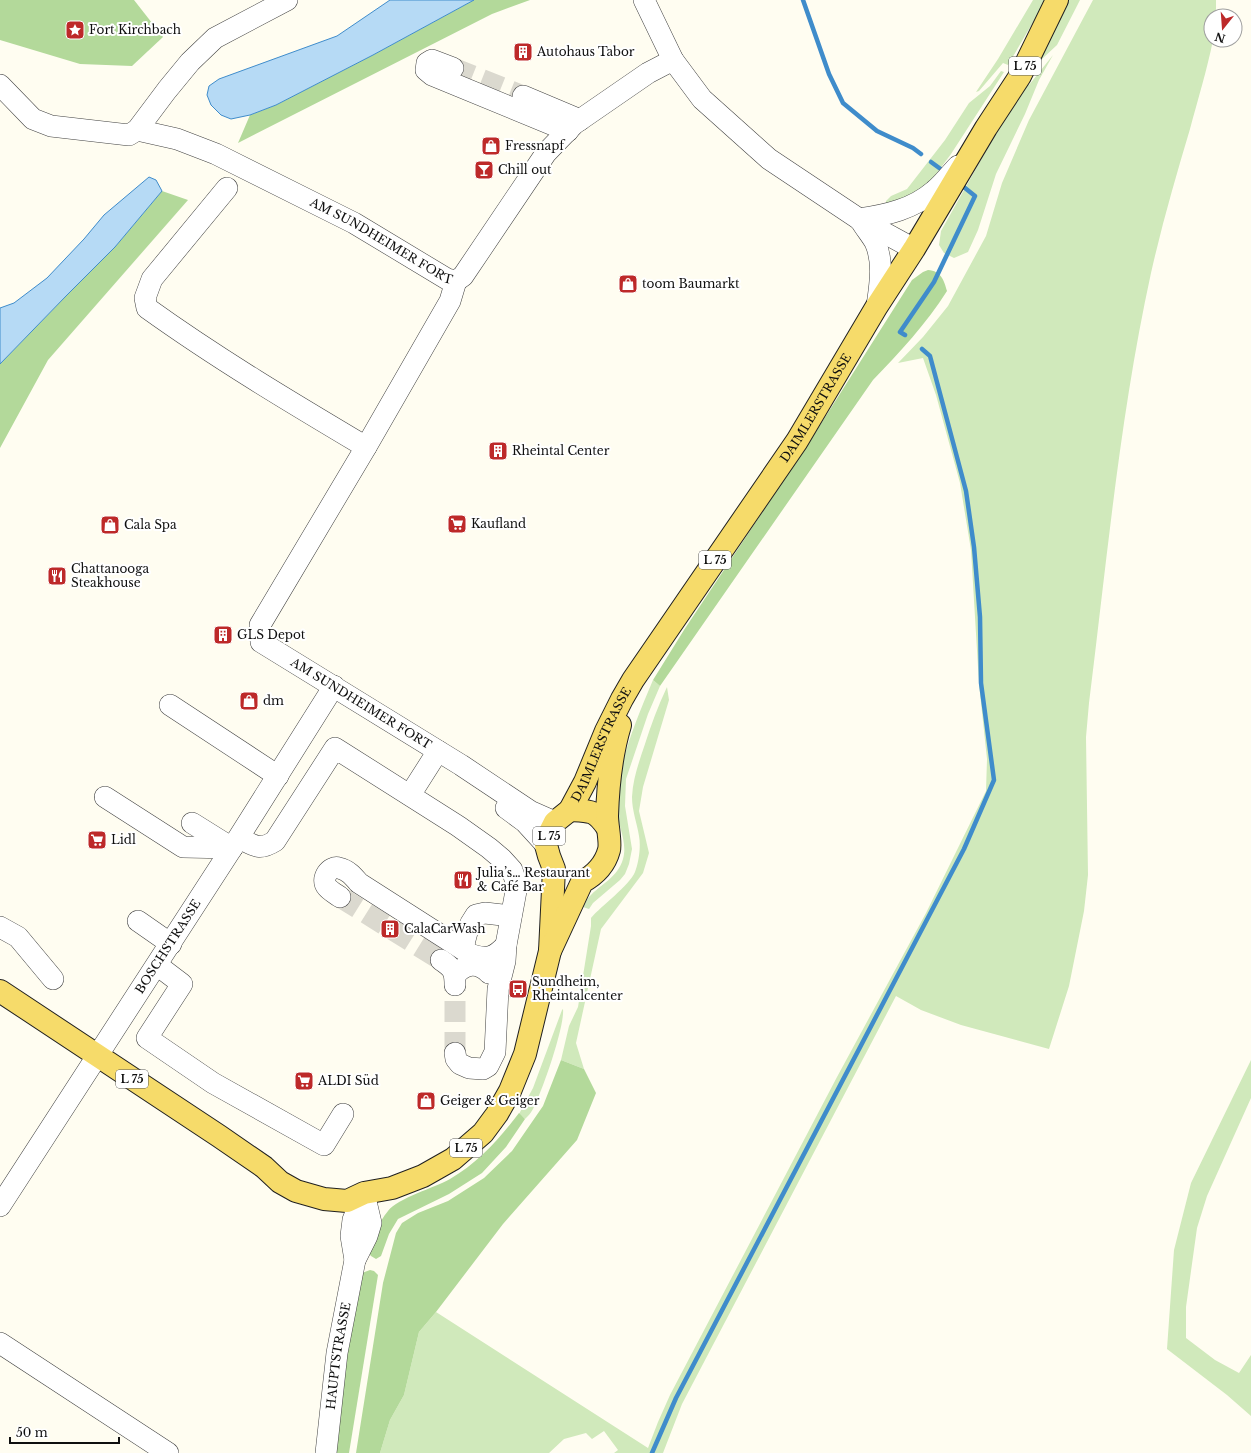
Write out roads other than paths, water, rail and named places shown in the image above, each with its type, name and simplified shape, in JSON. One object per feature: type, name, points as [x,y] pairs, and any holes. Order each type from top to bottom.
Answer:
[{"type":"main road","name":"DAIMLERSTRASSE","points":[[546,845],[550,834],[585,782],[616,712],[633,680],[797,441],[877,306],[914,249],[986,128],[1020,76],[1056,0]]},
{"type":"main road","name":"DAIMLERSTRASSE","points":[[582,882],[591,878],[604,865],[610,849],[607,827],[608,783],[614,747],[633,680]]},
{"type":"main road","name":"DAIMLERSTRASSE","points":[[563,816],[588,811],[599,816],[607,827]]},
{"type":"main road","name":"L 75","points":[[546,845],[548,856],[554,869],[550,951]]},
{"type":"main road","points":[[554,869],[567,879],[582,882]]},
{"type":"main road","name":"L 75","points":[[0,991],[219,1136],[264,1168],[303,1179],[348,1187],[364,1193],[392,1188],[423,1176],[453,1159],[483,1133],[497,1114],[510,1091],[524,1054],[550,951],[582,882]]},
{"type":"street","points":[[0,85],[33,119],[51,126],[129,136],[137,130],[190,62],[215,38],[287,0]]},
{"type":"street","points":[[644,0],[673,60],[702,99],[769,160],[859,219],[914,249]]},
{"type":"street","points":[[453,68],[432,60],[427,63],[426,70],[432,75],[574,126]]},
{"type":"street","name":"AM SUNDHEIMER FORT","points":[[137,130],[177,139],[216,154],[354,223],[447,279],[456,281],[463,276],[546,153],[574,126],[648,74],[673,60]]},
{"type":"street","points":[[523,96],[574,126]]},
{"type":"street","points":[[859,219],[884,215],[915,205],[934,191],[973,150]]},
{"type":"street","points":[[227,188],[152,279],[145,298],[147,308],[260,383],[366,448],[450,301],[456,281]]},
{"type":"street","points":[[859,219],[875,242],[880,259],[881,277],[877,306]]},
{"type":"street","name":"AM SUNDHEIMER FORT","points":[[366,448],[260,625],[261,642],[461,765],[530,811],[563,816]]},
{"type":"street","name":"BOSCHSTRASSE","points":[[0,1206],[171,944],[334,686]]},
{"type":"street","points":[[170,705],[278,776]]},
{"type":"street","points":[[105,797],[183,847],[235,843],[265,847],[275,841],[335,748],[458,826],[489,848],[512,870],[516,882],[516,891],[498,989],[494,1052],[492,1060],[488,1066],[483,1069],[469,1068],[460,1064],[456,1059],[455,1053]]},
{"type":"street","points":[[410,795],[438,751]]},
{"type":"street","name":"AM SUNDHEIMER FORT","points":[[461,765],[484,788],[525,822],[546,845]]},
{"type":"street","points":[[192,823],[235,843]]},
{"type":"street","points":[[340,896],[327,887],[325,883],[326,875],[330,869],[338,867],[349,872],[359,883],[470,954],[480,958],[491,957],[499,953],[506,945]]},
{"type":"street","points":[[464,950],[464,938],[469,924],[472,908],[485,913],[511,916]]},
{"type":"street","points":[[138,920],[171,944]]},
{"type":"street","points":[[0,927],[18,937],[53,979]]},
{"type":"street","points":[[156,965],[182,984],[147,1038],[213,1083],[324,1145],[344,1114]]},
{"type":"street","points":[[450,974],[465,966],[474,965],[485,969],[492,977],[498,989]]},
{"type":"street","name":"HAUPTSTRASSE","points":[[326,1453],[337,1353],[355,1260],[367,1236],[371,1223],[364,1193]]},
{"type":"street","points":[[0,1343],[168,1453]]},
{"type":"water","points":[[390,0],[474,0],[373,55],[276,105],[250,115],[231,119],[221,115],[211,105],[207,95],[209,86],[219,79],[337,36]]},
{"type":"water","points":[[149,177],[156,180],[162,191],[115,247],[0,364],[0,308],[14,303],[47,278],[84,239],[104,215]]},
{"type":"waterway","points":[[803,0],[829,74],[843,103],[877,131],[913,148],[921,154]]},
{"type":"waterway","points":[[931,162],[942,170]]},
{"type":"waterway","points":[[905,335],[900,332],[934,282],[975,196],[960,184]]},
{"type":"waterway","points":[[652,1453],[676,1398],[964,849],[994,780],[981,683],[980,617],[974,547],[966,491],[930,356],[922,349]]},
{"type":"tunnel","points":[[453,68],[523,96]]},
{"type":"tunnel","points":[[340,897],[441,960]]},
{"type":"tunnel","points":[[455,985],[455,1053]]},
{"type":"place","name":"Fort Kirchbach","points":[[75,30]]},
{"type":"place","name":"Autohaus Tabor","points":[[523,52]]},
{"type":"place","name":"Fressnapf","points":[[491,146]]},
{"type":"place","name":"Chill out","points":[[484,170]]},
{"type":"place","name":"toom Baumarkt","points":[[628,284]]},
{"type":"place","name":"Rheintal Center","points":[[498,451]]},
{"type":"place","name":"Kaufland","points":[[457,524]]},
{"type":"place","name":"Cala Spa","points":[[110,525]]},
{"type":"place","name":"Chattanooga Steakhouse","points":[[57,576]]},
{"type":"place","name":"GLS Depot","points":[[223,635]]},
{"type":"place","name":"dm","points":[[249,701]]},
{"type":"place","name":"Lidl","points":[[97,840]]},
{"type":"place","name":"Julia’s… Restaurant & Café Bar","points":[[463,880]]},
{"type":"place","name":"CalaCarWash","points":[[390,929]]},
{"type":"place","name":"Sundheim, Rheintalcenter","points":[[518,989]]},
{"type":"place","name":"ALDI Süd","points":[[304,1081]]},
{"type":"place","name":"Geiger & Geiger","points":[[426,1101]]}]
